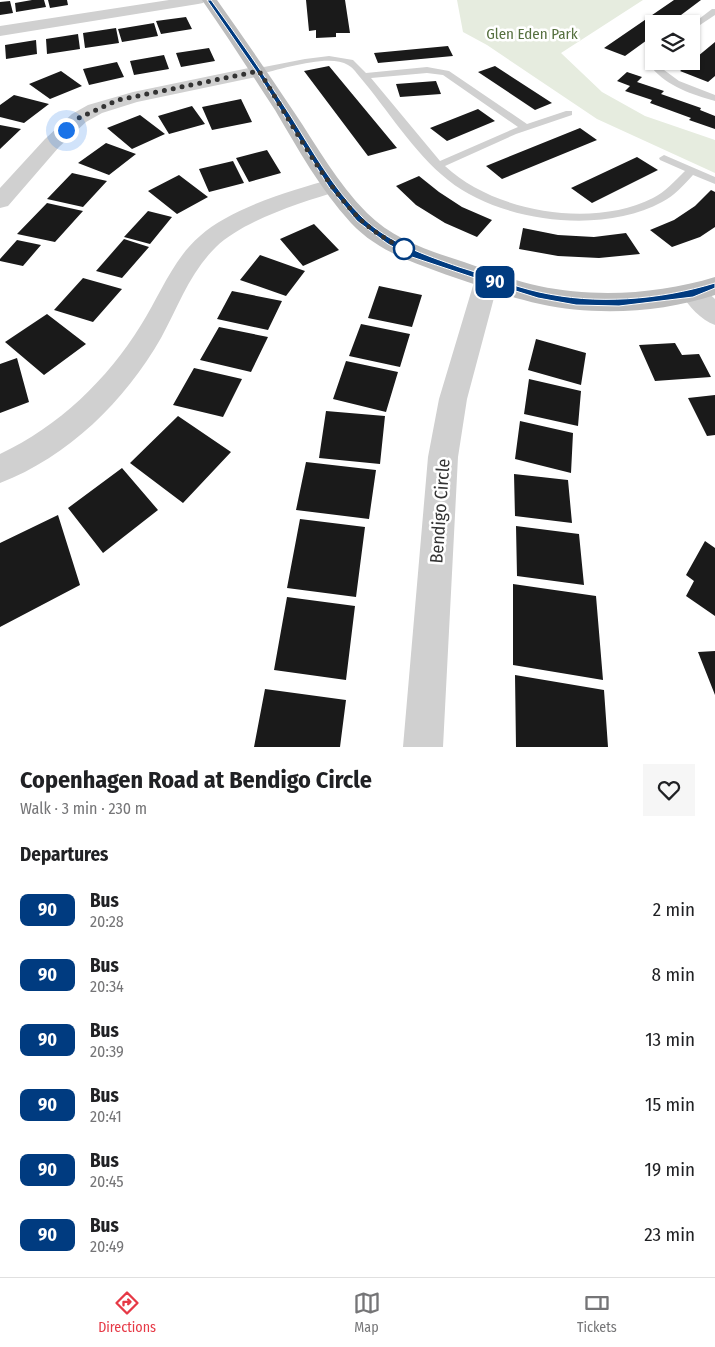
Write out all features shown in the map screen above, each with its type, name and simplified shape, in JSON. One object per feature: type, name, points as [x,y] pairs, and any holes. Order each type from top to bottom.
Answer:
[{"type":"street","points":[[0,31],[198,0]]},
{"type":"street","points":[[210,0],[259,71],[332,186],[360,219],[391,242],[415,255],[487,279],[538,295],[576,301],[619,302],[704,290],[715,315]]},
{"type":"street","points":[[0,201],[52,143],[79,118],[95,109],[133,97],[259,71]]},
{"type":"street","points":[[0,469],[64,432],[109,389],[143,344],[185,270],[206,243],[232,225],[264,208],[332,186]]},
{"type":"street","name":"Bendigo Circle","points":[[423,747],[443,457],[453,399],[487,279]]},
{"type":"lane","points":[[700,22],[715,11]]},
{"type":"lane","points":[[259,71],[332,58],[350,62],[439,165],[459,183],[484,197],[524,210],[567,217],[607,216],[642,208],[672,190],[692,171]]},
{"type":"lane","points":[[364,76],[427,70],[446,73],[526,128]]},
{"type":"lane","points":[[658,70],[691,90],[715,98]]},
{"type":"lane","points":[[439,165],[507,135],[569,113]]},
{"type":"lane","points":[[664,158],[715,181]]},
{"type":"green space","name":"Glen Eden Park","points":[[457,0],[643,0],[561,53],[602,92],[645,116],[715,140],[715,173],[597,119],[487,45],[463,32]]},
{"type":"building","points":[[44,0],[46,7],[16,12],[15,3]]},
{"type":"building","points":[[48,0],[67,0],[68,5],[50,8]]},
{"type":"building","points":[[306,0],[345,0],[350,33],[336,33],[336,37],[316,38],[316,30],[309,31]]},
{"type":"building","points":[[674,0],[701,0],[681,15],[652,15]]},
{"type":"building","points":[[10,1],[13,13],[0,15],[0,2]]},
{"type":"building","points":[[186,17],[192,29],[161,34],[156,21]]},
{"type":"building","points":[[645,20],[645,42],[625,56],[604,48]]},
{"type":"building","points":[[154,23],[158,36],[122,42],[118,29]]},
{"type":"building","points":[[116,28],[119,43],[85,48],[83,33]]},
{"type":"building","points":[[78,34],[80,49],[47,54],[46,39]]},
{"type":"building","points":[[36,40],[37,54],[6,59],[5,45]]},
{"type":"building","points":[[715,42],[715,76],[708,82],[680,71],[700,70],[700,54]]},
{"type":"building","points":[[448,46],[453,56],[378,63],[374,53]]},
{"type":"building","points":[[209,48],[215,61],[181,67],[176,53]]},
{"type":"building","points":[[164,55],[169,69],[134,75],[130,61]]},
{"type":"building","points":[[117,62],[124,77],[89,85],[83,69]]},
{"type":"building","points":[[329,66],[397,148],[368,156],[304,71]]},
{"type":"building","points":[[495,66],[552,103],[535,110],[478,72]]},
{"type":"building","points":[[61,71],[82,86],[50,99],[29,84]]},
{"type":"building","points":[[627,72],[642,77],[637,82],[664,91],[661,94],[701,108],[700,110],[715,116],[715,129],[650,103],[652,100],[625,91],[630,86],[617,81]]},
{"type":"building","points":[[436,81],[441,94],[400,97],[396,84]]},
{"type":"building","points":[[14,95],[49,104],[24,123],[0,117],[0,105]]},
{"type":"building","points":[[241,99],[252,122],[212,130],[202,107]]},
{"type":"building","points":[[192,106],[205,124],[169,134],[158,116]]},
{"type":"building","points":[[478,109],[495,121],[447,141],[430,128]]},
{"type":"building","points":[[140,115],[165,134],[132,149],[107,128]]},
{"type":"building","points":[[0,125],[21,129],[0,149]]},
{"type":"building","points":[[580,128],[597,140],[502,179],[486,166]]},
{"type":"building","points":[[106,143],[136,154],[109,175],[78,163]]},
{"type":"building","points":[[267,150],[281,173],[249,182],[236,158]]},
{"type":"building","points":[[637,157],[658,170],[592,203],[571,188]]},
{"type":"building","points":[[233,161],[244,183],[209,192],[199,169]]},
{"type":"building","points":[[72,173],[107,181],[83,207],[47,199]]},
{"type":"building","points":[[179,175],[208,197],[177,214],[148,191]]},
{"type":"building","points":[[419,176],[462,207],[492,220],[477,237],[445,223],[416,205],[396,186]]},
{"type":"building","points":[[711,190],[715,192],[715,227],[700,237],[672,247],[650,230],[674,220],[695,206]]},
{"type":"building","points":[[47,203],[83,211],[55,242],[17,234]]},
{"type":"building","points":[[148,211],[172,217],[150,244],[124,237]]},
{"type":"building","points":[[314,224],[339,250],[303,266],[280,239]]},
{"type":"building","points":[[523,228],[558,235],[594,237],[626,233],[640,254],[599,258],[558,256],[519,249]]},
{"type":"building","points":[[124,239],[149,247],[122,278],[96,271]]},
{"type":"building","points":[[17,240],[41,245],[23,266],[0,261],[0,259]]},
{"type":"building","points":[[260,255],[305,271],[286,296],[240,280]]},
{"type":"building","points":[[83,278],[122,289],[93,322],[54,310]]},
{"type":"building","points":[[379,286],[422,295],[412,327],[368,318]]},
{"type":"building","points":[[232,291],[282,301],[268,330],[217,319]]},
{"type":"building","points":[[47,314],[86,344],[44,375],[5,342]]},
{"type":"building","points":[[361,324],[410,334],[400,367],[349,356]]},
{"type":"building","points":[[219,327],[268,337],[251,372],[200,360]]},
{"type":"building","points":[[536,339],[586,353],[581,385],[528,370]]},
{"type":"building","points":[[675,343],[682,355],[699,354],[711,377],[655,381],[639,345]]},
{"type":"building","points":[[17,358],[29,402],[0,413],[0,364]]},
{"type":"building","points":[[346,361],[398,372],[386,412],[333,399]]},
{"type":"building","points":[[194,368],[242,379],[223,417],[173,405]]},
{"type":"building","points":[[529,379],[581,391],[578,426],[524,414]]},
{"type":"building","points":[[715,395],[715,435],[707,436],[688,398]]},
{"type":"building","points":[[326,411],[385,416],[380,464],[319,458]]},
{"type":"building","points":[[178,416],[231,452],[183,503],[130,463]]},
{"type":"building","points":[[520,421],[573,433],[571,473],[515,459]]},
{"type":"building","points":[[306,462],[376,470],[369,519],[296,510]]},
{"type":"building","points":[[122,468],[158,510],[103,553],[68,508]]},
{"type":"building","points":[[514,474],[568,480],[572,523],[515,516]]},
{"type":"building","points":[[58,515],[80,585],[0,627],[0,543]]},
{"type":"building","points":[[300,519],[365,527],[356,597],[287,588]]},
{"type":"building","points":[[516,526],[579,534],[584,585],[517,576]]},
{"type":"building","points":[[705,541],[715,548],[715,616],[686,596],[694,581],[686,575]]},
{"type":"building","points":[[513,584],[596,596],[603,680],[513,665]]},
{"type":"building","points":[[287,597],[355,606],[346,680],[274,670]]},
{"type":"building","points":[[715,651],[715,695],[698,652]]},
{"type":"building","points":[[515,675],[604,690],[608,747],[516,747]]},
{"type":"building","points":[[265,689],[346,700],[340,747],[254,747]]},
{"type":"bus line","name":"90","points":[[210,0],[259,71],[332,186],[360,219],[391,242],[415,255],[487,279],[538,295],[576,301],[619,302],[693,294],[715,286]]},
{"type":"route","points":[[66,130],[79,118],[118,100],[259,71],[332,186],[360,219],[391,242],[404,249]]}]
